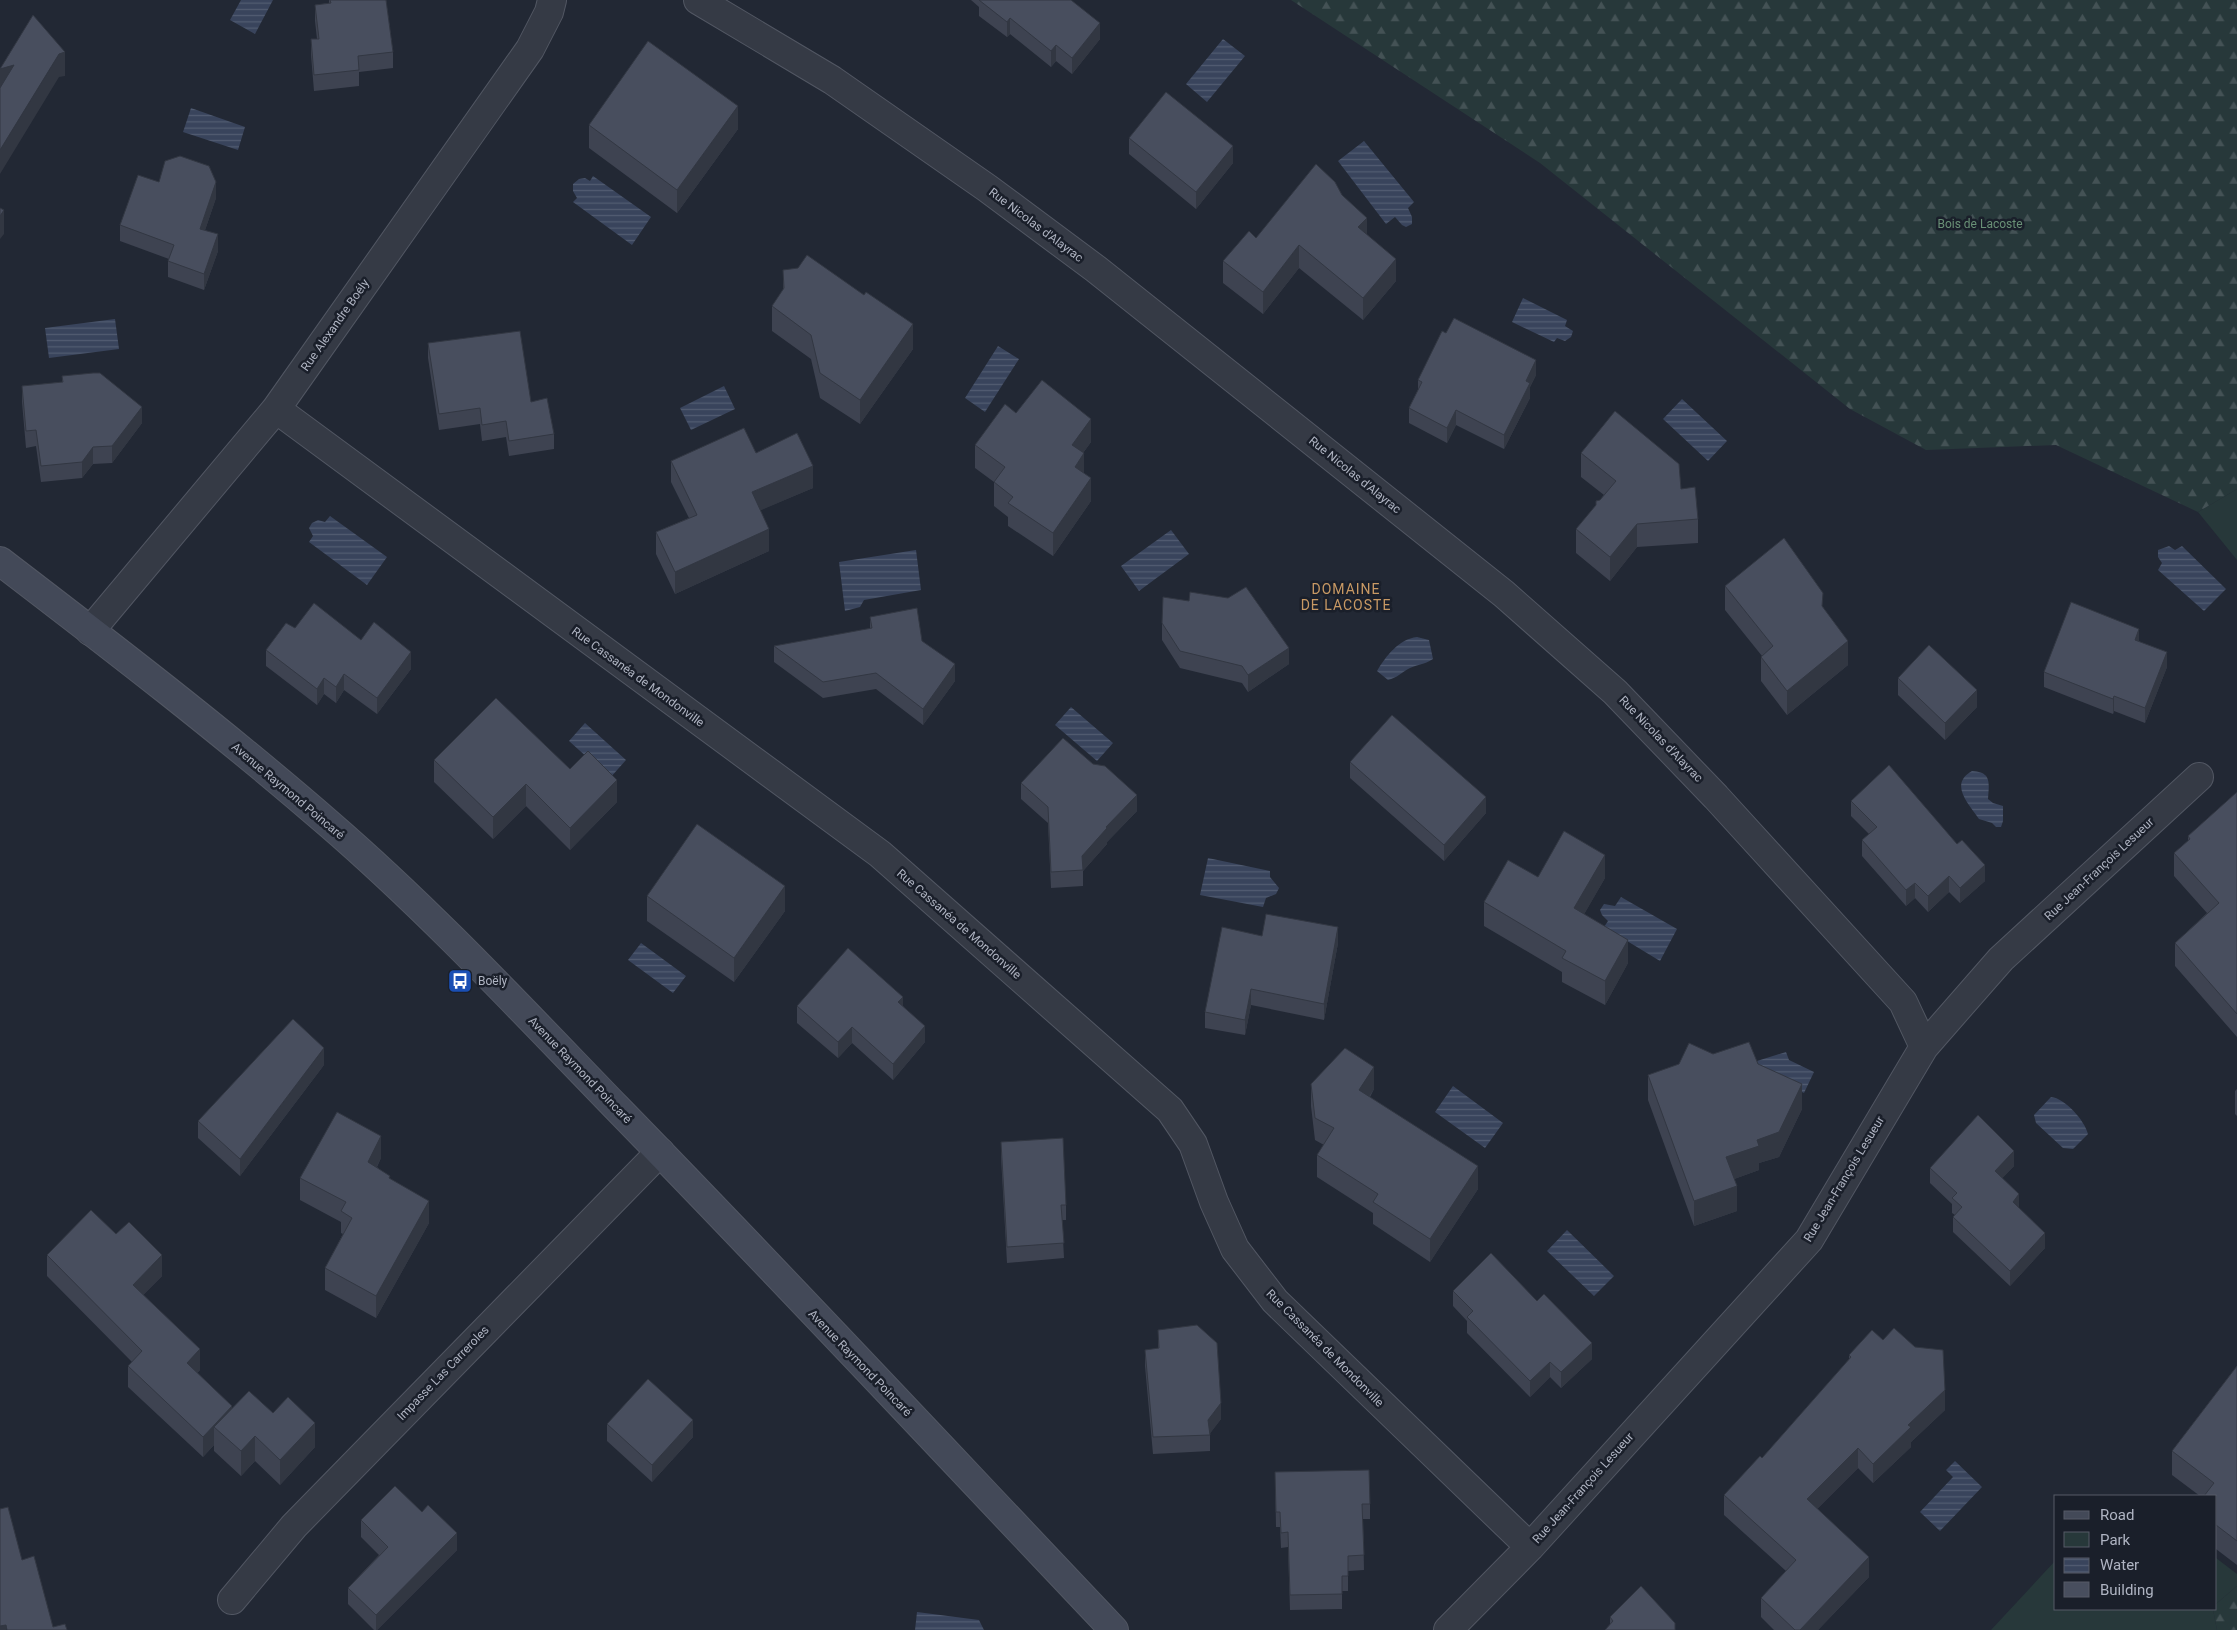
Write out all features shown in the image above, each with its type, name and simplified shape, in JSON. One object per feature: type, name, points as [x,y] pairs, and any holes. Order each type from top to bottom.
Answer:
[{"type":"main road","name":"Avenue Raymond Poincaré","points":[[0,561],[90,631],[329,824],[477,964],[660,1152],[1114,1630]]},
{"type":"street","name":"Rue Alexandre Boély","points":[[90,631],[276,410],[530,49],[549,12],[552,0]]},
{"type":"street","name":"Rue Nicolas d'Alayrac","points":[[698,0],[832,80],[987,188],[1096,269],[1504,594],[1615,692],[1716,797],[1903,1002],[1924,1047]]},
{"type":"street","name":"Rue Cassanéa de Mondonville","points":[[276,410],[880,854],[1170,1110],[1192,1144],[1235,1250],[1275,1302],[1530,1547]]},
{"type":"street","name":"Rue Jean-François Lesueur","points":[[1448,1630],[1530,1547],[1809,1240],[1924,1047],[2001,959],[2199,777]]},
{"type":"street","name":"Impasse Las Carreroles","points":[[232,1600],[294,1526],[660,1152]]},
{"type":"green space","name":"Bois de Lacoste","points":[[1291,0],[2237,0],[2237,489],[2198,512],[2056,445],[1926,450],[1850,409],[1540,163]]},
{"type":"green space","points":[[2237,489],[2237,560],[2198,512]]},
{"type":"green space","points":[[2217,1559],[2237,1574],[2237,1586],[2217,1603]]},
{"type":"green space","points":[[2054,1562],[2054,1610],[2213,1610],[2217,1630],[1991,1630]]},
{"type":"green space","points":[[2237,1586],[2237,1630],[2217,1630],[2213,1610],[2217,1610],[2217,1603]]},
{"type":"water","points":[[241,0],[273,0],[255,34],[230,20]]},
{"type":"water","points":[[1223,39],[1245,56],[1207,102],[1186,84]]},
{"type":"water","points":[[191,108],[245,127],[238,150],[183,132]]},
{"type":"water","points":[[1364,141],[1414,202],[1408,208],[1412,217],[1412,224],[1406,227],[1395,217],[1386,224],[1338,161]]},
{"type":"water","points":[[593,176],[651,217],[632,245],[573,202],[577,198],[573,191],[573,184],[579,179],[585,178],[590,181]]},
{"type":"water","points":[[1523,298],[1567,320],[1565,326],[1573,331],[1571,337],[1565,341],[1557,338],[1554,342],[1512,322]]},
{"type":"water","points":[[115,319],[119,349],[49,358],[45,328]]},
{"type":"water","points":[[998,346],[1019,359],[985,412],[965,398]]},
{"type":"water","points":[[724,386],[735,409],[691,430],[680,408]]},
{"type":"water","points":[[1682,399],[1727,441],[1708,461],[1663,419]]},
{"type":"water","points":[[330,516],[387,557],[367,585],[309,542],[313,536],[309,528],[312,523],[318,520],[325,522]]},
{"type":"water","points":[[1171,530],[1189,554],[1139,591],[1121,566]]},
{"type":"water","points":[[2169,546],[2175,550],[2182,546],[2226,589],[2204,611],[2158,570],[2162,563],[2158,557],[2158,550]]},
{"type":"water","points":[[916,550],[921,590],[864,600],[860,607],[845,611],[839,562]]},
{"type":"water","points":[[1417,637],[1429,640],[1433,659],[1410,668],[1388,680],[1377,671],[1389,654],[1399,645],[1410,638]]},
{"type":"water","points":[[1071,707],[1113,743],[1097,761],[1055,725]]},
{"type":"water","points":[[585,723],[626,760],[610,778],[569,741]]},
{"type":"water","points":[[1972,771],[1986,776],[1989,783],[1988,799],[1993,803],[2003,806],[2001,827],[1996,827],[1992,823],[1979,819],[1966,800],[1961,788],[1962,782],[1965,776]]},
{"type":"water","points":[[1208,858],[1270,871],[1270,877],[1279,888],[1276,894],[1266,898],[1263,907],[1200,895]]},
{"type":"water","points":[[1621,897],[1677,929],[1660,961],[1604,927],[1608,921],[1600,910],[1604,904],[1615,906]]},
{"type":"water","points":[[641,943],[686,976],[673,993],[628,960]]},
{"type":"water","points":[[1786,1052],[1789,1060],[1814,1072],[1804,1093],[1769,1076],[1762,1079],[1757,1061]]},
{"type":"water","points":[[1453,1086],[1503,1123],[1485,1148],[1435,1112]]},
{"type":"water","points":[[2051,1097],[2062,1101],[2074,1111],[2086,1129],[2088,1134],[2073,1149],[2063,1148],[2036,1123],[2034,1115]]},
{"type":"water","points":[[1567,1230],[1614,1276],[1594,1296],[1547,1251]]},
{"type":"water","points":[[1955,1461],[1982,1487],[1940,1531],[1920,1512],[1953,1477],[1946,1470]]},
{"type":"water","points":[[917,1612],[979,1620],[984,1630],[915,1630]]},
{"type":"building","points":[[330,0],[386,0],[393,52],[358,56],[359,70],[314,75],[311,39],[319,39],[315,5],[331,3]]},
{"type":"building","points":[[979,0],[1071,0],[1100,23],[1072,58],[1056,45],[1051,51],[1010,18],[1007,22]]},
{"type":"building","points":[[33,15],[65,52],[59,54],[0,150],[0,88],[14,65],[0,69]]},
{"type":"building","points":[[648,41],[738,106],[677,190],[589,125]]},
{"type":"building","points":[[1166,92],[1233,146],[1196,192],[1129,138]]},
{"type":"building","points":[[180,156],[209,166],[216,182],[200,229],[218,234],[204,274],[168,261],[174,245],[120,225],[138,175],[159,182],[165,161]]},
{"type":"building","points":[[1316,164],[1335,182],[1342,195],[1367,218],[1358,227],[1396,259],[1363,298],[1299,245],[1263,292],[1223,261],[1249,231],[1256,238]]},
{"type":"building","points":[[0,208],[4,210],[0,216]]},
{"type":"building","points":[[807,255],[864,295],[866,292],[913,324],[860,400],[820,373],[811,335],[772,306],[784,288],[783,270],[798,268]]},
{"type":"building","points":[[1454,318],[1536,360],[1526,381],[1530,383],[1504,435],[1456,410],[1447,428],[1409,408],[1422,382],[1418,380],[1442,331],[1446,333]]},
{"type":"building","points":[[520,331],[531,402],[547,398],[554,434],[509,441],[506,421],[482,425],[480,408],[439,414],[428,343]]},
{"type":"building","points":[[100,373],[142,407],[112,446],[93,447],[82,462],[41,466],[36,430],[26,431],[22,386],[63,382],[62,376]]},
{"type":"building","points":[[1042,380],[1091,419],[1072,445],[1084,453],[1075,467],[1091,478],[1053,533],[1008,503],[1013,497],[994,482],[1005,467],[975,445],[1005,404],[1016,413]]},
{"type":"building","points":[[1615,411],[1679,464],[1681,489],[1695,487],[1698,519],[1637,524],[1610,557],[1576,529],[1596,505],[1596,501],[1600,500],[1616,481],[1581,453]]},
{"type":"building","points":[[744,428],[756,453],[797,433],[813,466],[752,492],[769,529],[675,572],[656,532],[697,515],[671,461]]},
{"type":"building","points":[[1784,538],[1823,593],[1822,606],[1848,641],[1787,691],[1761,657],[1773,646],[1725,586]]},
{"type":"building","points":[[1246,587],[1289,648],[1248,675],[1242,666],[1180,651],[1162,623],[1163,597],[1189,601],[1190,592],[1228,598]]},
{"type":"building","points":[[2071,602],[2139,629],[2135,640],[2167,652],[2145,708],[2114,696],[2113,699],[2044,672]]},
{"type":"building","points":[[314,603],[361,640],[374,622],[411,652],[377,698],[344,674],[336,687],[324,678],[317,689],[266,650],[286,623],[295,628]]},
{"type":"building","points":[[917,608],[922,641],[955,664],[923,709],[876,673],[823,682],[774,646],[872,628],[870,617]]},
{"type":"building","points":[[1929,645],[1977,690],[1945,723],[1898,678]]},
{"type":"building","points":[[496,698],[570,769],[588,751],[617,780],[570,828],[526,784],[493,817],[434,760]]},
{"type":"building","points":[[1392,715],[1486,797],[1444,845],[1350,762]]},
{"type":"building","points":[[1063,738],[1093,764],[1105,766],[1137,795],[1106,827],[1082,856],[1083,870],[1051,872],[1048,807],[1021,783]]},
{"type":"building","points":[[1889,765],[1957,844],[1962,840],[1985,865],[1960,888],[1949,876],[1928,896],[1915,883],[1906,890],[1862,840],[1877,827],[1851,801]]},
{"type":"building","points":[[2237,792],[2237,1014],[2175,943],[2219,903],[2174,853],[2190,839],[2188,836]]},
{"type":"building","points":[[697,824],[785,886],[734,958],[647,896]]},
{"type":"building","points":[[1564,831],[1605,855],[1574,908],[1628,940],[1605,981],[1562,958],[1566,951],[1484,902],[1508,860],[1538,877]]},
{"type":"building","points":[[1266,914],[1338,927],[1324,1004],[1251,989],[1245,1020],[1205,1012],[1222,927],[1262,936]]},
{"type":"building","points":[[848,948],[903,997],[898,1002],[925,1026],[893,1064],[852,1027],[838,1042],[797,1006]]},
{"type":"building","points":[[293,1019],[324,1048],[240,1159],[198,1121]]},
{"type":"building","points":[[1749,1042],[1758,1064],[1802,1084],[1779,1132],[1757,1140],[1759,1146],[1726,1157],[1737,1186],[1694,1201],[1648,1075],[1679,1064],[1689,1043],[1713,1054]]},
{"type":"building","points":[[1345,1048],[1374,1067],[1359,1090],[1478,1166],[1430,1239],[1373,1202],[1378,1194],[1317,1155],[1334,1128],[1315,1118],[1311,1084]]},
{"type":"building","points":[[337,1112],[381,1136],[368,1162],[390,1176],[389,1178],[429,1201],[376,1296],[325,1268],[352,1218],[341,1211],[346,1202],[300,1178]]},
{"type":"building","points":[[1978,1115],[2014,1151],[1995,1171],[2019,1194],[2013,1202],[2045,1233],[2010,1271],[1953,1217],[1962,1207],[1952,1198],[1957,1193],[1930,1168]]},
{"type":"building","points":[[1063,1138],[1066,1205],[1061,1205],[1064,1243],[1007,1247],[1001,1142]]},
{"type":"building","points":[[91,1210],[116,1234],[129,1222],[162,1255],[133,1285],[200,1349],[187,1363],[232,1406],[203,1437],[128,1366],[142,1351],[47,1255]]},
{"type":"building","points":[[1491,1253],[1537,1301],[1544,1294],[1592,1343],[1561,1372],[1550,1362],[1530,1381],[1467,1317],[1473,1311],[1453,1291]]},
{"type":"building","points":[[1197,1325],[1217,1343],[1221,1403],[1208,1420],[1210,1435],[1153,1437],[1145,1350],[1159,1348],[1158,1330]]},
{"type":"building","points":[[1894,1328],[1915,1347],[1943,1350],[1945,1390],[1908,1425],[1911,1427],[1873,1464],[1858,1448],[1807,1499],[1869,1557],[1800,1630],[1795,1630],[1761,1598],[1796,1560],[1724,1495],[1760,1456],[1762,1458],[1851,1357],[1849,1355],[1872,1330],[1883,1340]]},
{"type":"building","points":[[2237,1366],[2237,1541],[2217,1526],[2217,1495],[2205,1495],[2214,1483],[2172,1451]]},
{"type":"building","points":[[648,1379],[693,1420],[652,1465],[607,1424]]},
{"type":"building","points":[[249,1391],[273,1413],[288,1397],[315,1423],[280,1460],[255,1436],[241,1451],[214,1427]]},
{"type":"building","points":[[1369,1470],[1370,1504],[1362,1504],[1364,1555],[1348,1556],[1348,1576],[1342,1576],[1342,1594],[1290,1595],[1288,1532],[1281,1533],[1280,1512],[1276,1512],[1275,1472]]},
{"type":"building","points":[[395,1486],[422,1512],[428,1505],[457,1533],[376,1615],[348,1588],[388,1547],[361,1520]]},
{"type":"building","points":[[8,1507],[22,1560],[34,1556],[53,1627],[65,1624],[67,1630],[7,1630],[6,1625],[0,1626],[0,1509]]},
{"type":"building","points":[[1641,1586],[1675,1623],[1675,1630],[1605,1630],[1613,1621],[1610,1617]]},
{"type":"place","name":"Boëly","points":[[460,981]]},
{"type":"district","name":"DOMAINE DE LACOSTE","points":[[1346,598]]}]
